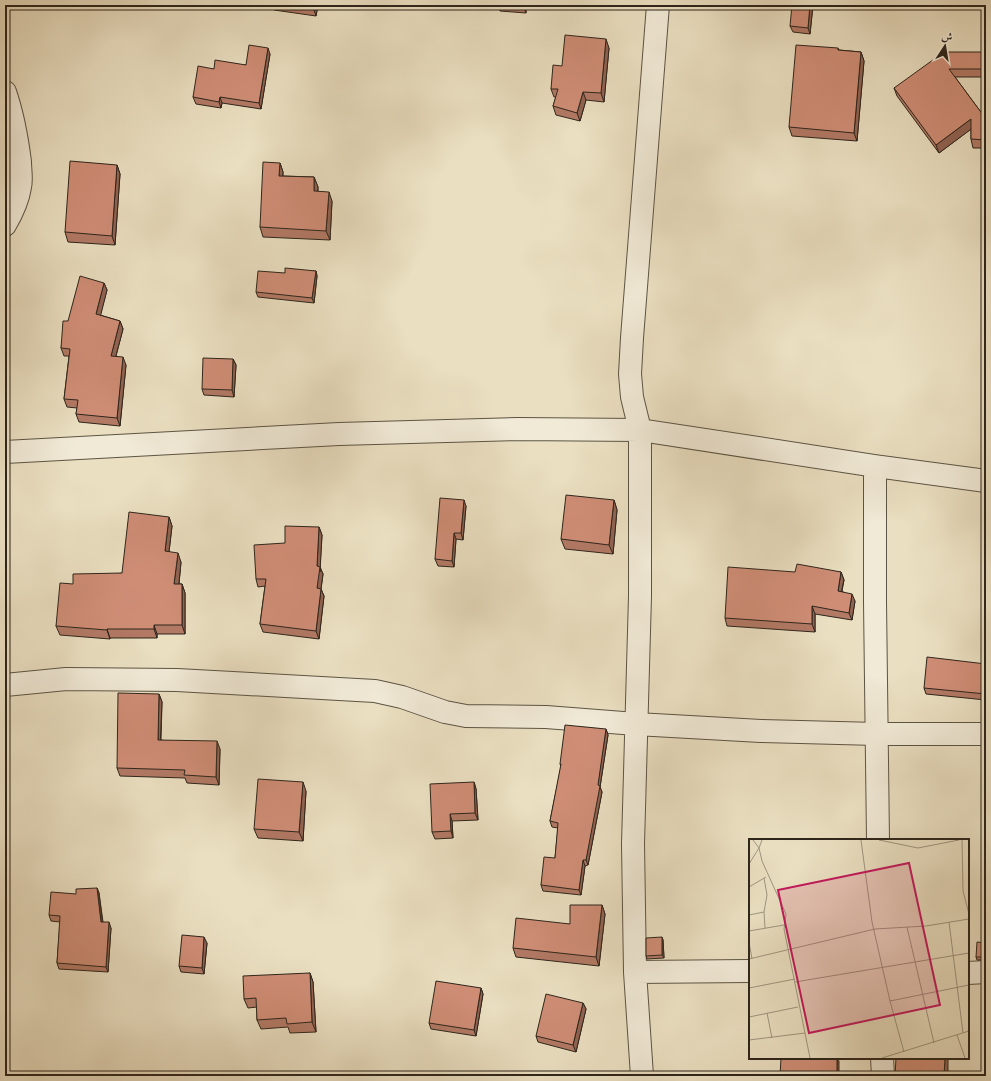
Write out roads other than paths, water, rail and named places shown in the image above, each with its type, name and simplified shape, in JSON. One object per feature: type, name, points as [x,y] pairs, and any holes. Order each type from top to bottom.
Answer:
[{"type":"street","points":[[642,1076],[635,972],[633,844],[640,596],[640,430],[632,397],[630,374],[658,5]]},
{"type":"street","points":[[5,92],[17,140],[20,186],[17,200],[5,225]]},
{"type":"street","points":[[5,452],[338,434],[516,430],[640,430],[875,466],[986,481]]},
{"type":"street","points":[[875,466],[878,839]]},
{"type":"street","points":[[5,684],[66,679],[177,680],[375,691],[402,697],[445,712],[466,716],[546,717],[761,731],[877,734],[986,734]]},
{"type":"street","points":[[635,972],[749,971]]},
{"type":"street","points":[[969,973],[986,972]]},
{"type":"street","points":[[882,1059],[883,1076]]}]
